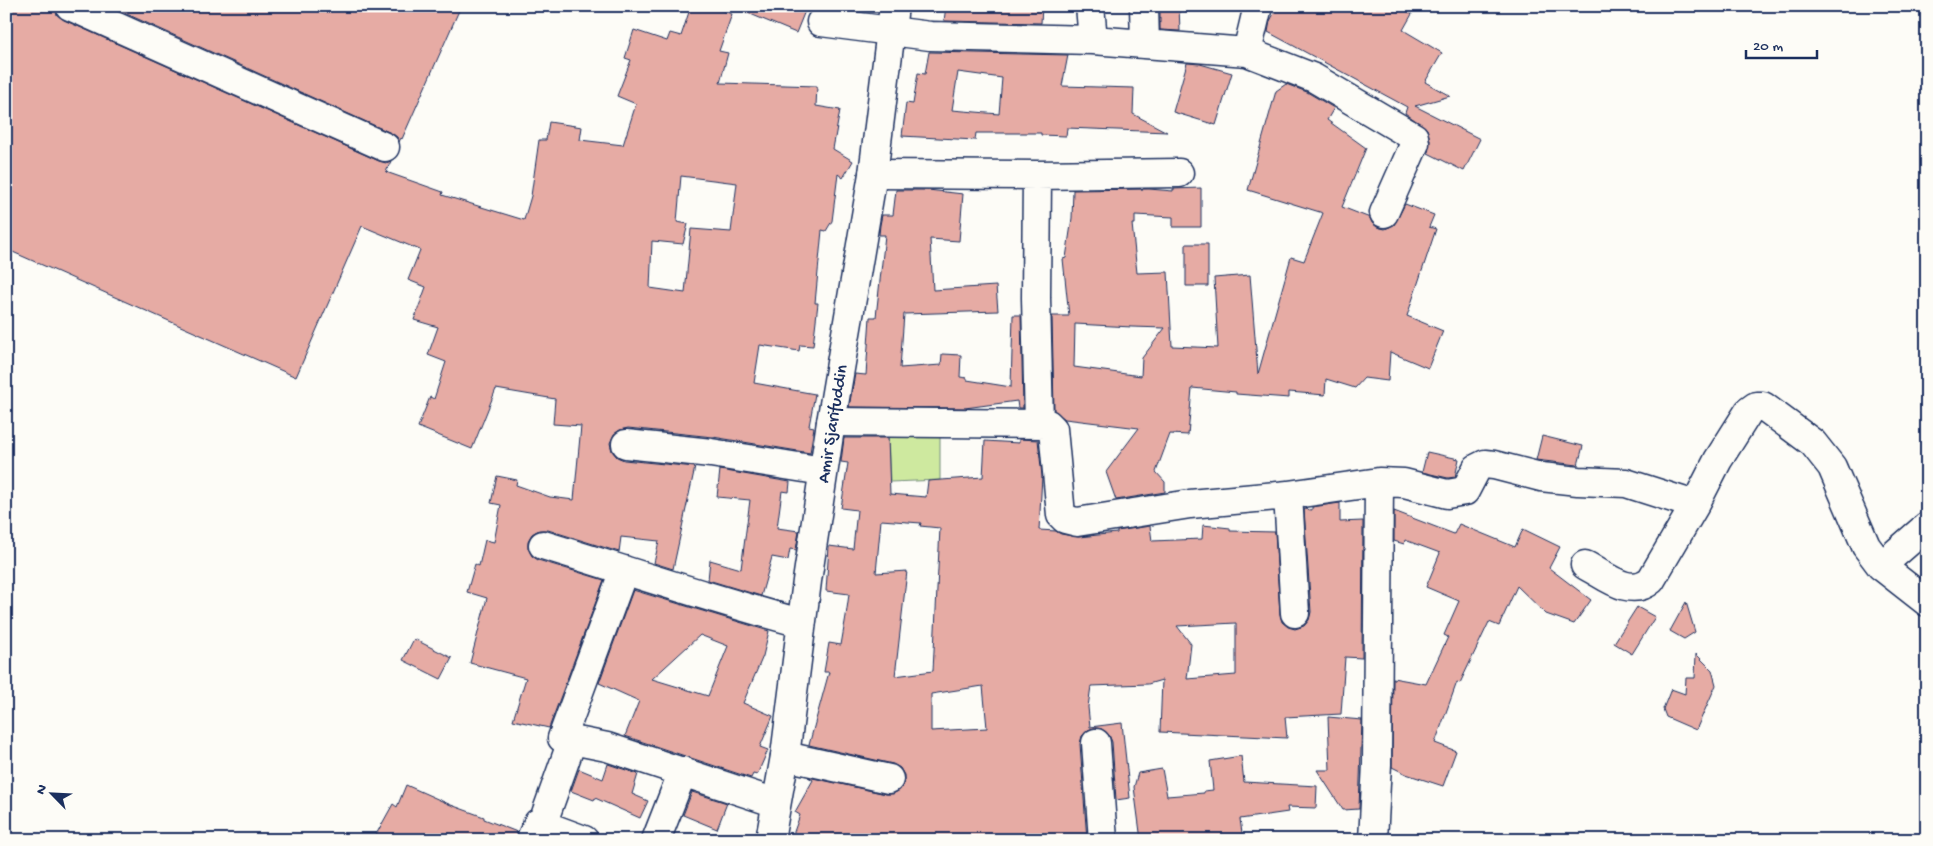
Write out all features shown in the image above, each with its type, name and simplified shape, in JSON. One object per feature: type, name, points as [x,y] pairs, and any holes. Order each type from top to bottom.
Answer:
[{"type":"street","points":[[70,6],[385,147]]},
{"type":"street","points":[[1090,6],[1093,40]]},
{"type":"street","points":[[1144,6],[1145,44]]},
{"type":"street","points":[[1247,52],[1258,6]]},
{"type":"street","points":[[821,22],[893,18],[930,36],[1093,40],[1247,52],[1314,78],[1414,137],[1415,142],[1384,213]]},
{"type":"street","name":"Amir Sjarifuddin","points":[[770,840],[785,756],[801,623],[830,422],[873,174],[893,18]]},
{"type":"street","points":[[873,174],[1038,175],[1179,173]]},
{"type":"street","points":[[1038,175],[1036,298],[1039,424]]},
{"type":"street","points":[[1585,565],[1625,587],[1639,588],[1651,580],[1696,505],[1718,460],[1749,411],[1756,406],[1763,406],[1813,442],[1832,467],[1866,546],[1881,566],[1927,602]]},
{"type":"street","points":[[830,422],[1048,424],[1053,430],[1061,514],[1070,521],[1190,504],[1379,482],[1404,483],[1447,494],[1457,493],[1465,491],[1480,465],[1494,465],[1542,477],[1626,483],[1696,505]]},
{"type":"street","points":[[626,444],[711,453],[823,470]]},
{"type":"street","points":[[1373,840],[1377,764],[1379,482]]},
{"type":"street","points":[[1288,494],[1295,614]]},
{"type":"street","points":[[1881,566],[1927,526]]},
{"type":"street","points":[[542,545],[733,605],[801,623]]},
{"type":"street","points":[[624,570],[562,738],[607,746],[776,804]]},
{"type":"street","points":[[572,741],[536,832],[584,840]]},
{"type":"street","points":[[1096,743],[1103,840]]},
{"type":"street","points":[[785,756],[889,779]]},
{"type":"street","points":[[656,840],[683,771]]},
{"type":"green space","points":[[940,433],[940,480],[890,482],[888,436]]},
{"type":"building","points":[[6,6],[55,6],[57,15],[64,20],[379,161],[386,163],[391,161],[386,172],[443,192],[442,195],[524,220],[531,196],[539,140],[546,140],[549,122],[582,127],[580,140],[623,145],[636,104],[617,96],[631,60],[625,58],[634,30],[667,41],[670,33],[681,36],[691,6],[707,6],[732,14],[719,51],[728,53],[720,83],[817,86],[816,106],[840,110],[833,149],[853,161],[843,178],[838,174],[832,221],[826,231],[822,230],[815,303],[818,303],[813,346],[800,345],[799,351],[760,345],[754,383],[815,394],[809,426],[814,427],[810,453],[713,437],[628,428],[620,430],[614,434],[610,443],[612,451],[617,457],[624,460],[695,467],[673,569],[654,563],[659,541],[621,537],[619,552],[548,530],[539,530],[532,534],[528,541],[528,548],[532,556],[538,560],[604,580],[549,728],[513,720],[526,678],[470,663],[487,598],[467,592],[475,564],[479,566],[485,540],[494,542],[501,505],[491,503],[497,476],[517,480],[516,485],[550,497],[574,500],[581,426],[553,424],[555,399],[496,389],[472,449],[418,427],[430,397],[434,399],[446,362],[428,355],[438,327],[414,320],[426,287],[408,280],[420,250],[362,226],[296,377],[6,249]],"holes":[[[681,176],[737,183],[731,232],[691,229],[685,293],[650,288],[652,241],[683,244],[688,224],[677,222]]]},
{"type":"building","points":[[109,6],[461,6],[399,142],[397,137],[391,133]]},
{"type":"building","points":[[731,6],[807,6],[796,33]]},
{"type":"building","points":[[946,6],[1042,6],[1041,23],[944,21]]},
{"type":"building","points":[[1160,6],[1179,6],[1180,31],[1160,30]]},
{"type":"building","points":[[1278,6],[1397,6],[1412,14],[1403,30],[1442,53],[1425,82],[1450,96],[1415,106],[1480,139],[1464,171],[1428,153],[1430,140],[1427,129],[1405,113],[1407,107],[1268,32],[1270,21]]},
{"type":"building","points":[[929,52],[1068,55],[1062,86],[1134,88],[1133,114],[1167,132],[1067,128],[1066,136],[1041,135],[1041,133],[976,133],[975,140],[902,136],[906,103],[913,104],[918,73],[925,74]],"holes":[[[958,72],[1002,78],[999,114],[952,110]]]},
{"type":"building","points":[[1187,63],[1200,64],[1232,73],[1216,125],[1173,112]]},
{"type":"building","points":[[1286,84],[1307,92],[1334,108],[1327,120],[1366,148],[1342,207],[1370,218],[1377,227],[1385,229],[1394,225],[1405,204],[1434,215],[1429,227],[1436,229],[1407,316],[1443,331],[1428,368],[1390,352],[1388,381],[1364,378],[1355,388],[1326,379],[1325,395],[1289,392],[1289,398],[1192,388],[1188,435],[1170,434],[1156,472],[1165,482],[1165,492],[1116,500],[1106,472],[1139,428],[1065,419],[1054,411],[1052,316],[1069,316],[1063,259],[1066,258],[1072,218],[1073,190],[1149,189],[1173,191],[1173,189],[1201,188],[1201,227],[1173,227],[1173,217],[1135,215],[1135,224],[1132,224],[1137,273],[1168,272],[1172,346],[1218,348],[1214,278],[1250,275],[1258,374],[1291,257],[1304,261],[1323,213],[1248,190],[1276,91]],"holes":[[[1075,324],[1165,328],[1142,358],[1141,376],[1074,367]]]},
{"type":"building","points":[[896,190],[928,190],[963,194],[959,241],[930,239],[933,290],[996,286],[998,311],[904,314],[900,368],[941,365],[942,354],[961,355],[960,377],[967,378],[967,380],[1011,387],[1013,315],[1021,315],[1023,408],[1018,408],[1017,401],[965,408],[849,407],[855,374],[866,375],[870,317],[876,317],[885,235],[879,235],[880,225],[882,215],[893,215]]},
{"type":"building","points":[[1186,244],[1208,244],[1208,286],[1186,286]]},
{"type":"building","points":[[1542,436],[1583,446],[1578,465],[1536,460]]},
{"type":"building","points":[[844,438],[888,438],[890,494],[926,497],[928,481],[983,477],[985,441],[1019,443],[1019,439],[1038,440],[1042,476],[1039,530],[1056,531],[1061,534],[1079,537],[1117,533],[1117,531],[1150,526],[1152,541],[1202,539],[1203,525],[1230,528],[1230,531],[1275,532],[1280,614],[1282,622],[1288,627],[1295,629],[1304,626],[1309,620],[1311,612],[1304,509],[1312,510],[1312,507],[1340,503],[1340,522],[1363,521],[1362,658],[1345,657],[1341,714],[1285,717],[1287,738],[1160,732],[1162,680],[1148,684],[1091,686],[1088,707],[1090,727],[1122,723],[1130,798],[1116,800],[1112,742],[1109,735],[1102,729],[1094,728],[1088,730],[1082,736],[1080,744],[1087,840],[989,840],[989,838],[960,840],[791,840],[800,815],[795,812],[813,780],[808,777],[886,794],[893,794],[900,790],[904,782],[904,775],[900,768],[893,764],[809,745],[829,672],[824,672],[829,643],[841,645],[849,594],[826,591],[829,546],[853,549],[857,510],[841,508],[848,463],[841,462]],"holes":[[[881,520],[921,523],[920,526],[940,528],[933,671],[895,676],[907,571],[876,573]],[[1236,623],[1236,675],[1187,679],[1191,644],[1177,626]],[[983,686],[987,728],[931,731],[931,694]]]},
{"type":"building","points":[[1427,452],[1459,459],[1455,477],[1448,478],[1422,472]]},
{"type":"building","points":[[720,470],[790,482],[789,492],[782,491],[777,528],[799,531],[796,550],[790,549],[788,560],[772,557],[761,596],[708,580],[710,560],[741,569],[750,500],[717,497]]},
{"type":"building","points":[[1394,511],[1454,534],[1459,524],[1515,547],[1523,529],[1560,547],[1549,568],[1591,600],[1574,624],[1546,614],[1517,586],[1499,626],[1489,622],[1460,683],[1457,682],[1435,743],[1456,751],[1443,786],[1406,774],[1392,767],[1393,678],[1426,684],[1448,637],[1444,635],[1459,601],[1426,587],[1440,553],[1405,540],[1404,544],[1394,541]]},
{"type":"building","points":[[633,590],[769,631],[763,656],[743,703],[773,716],[760,747],[768,750],[757,775],[753,774],[751,778],[625,736],[639,701],[599,683]],"holes":[[[700,635],[728,646],[708,696],[652,679]]]},
{"type":"building","points":[[1686,602],[1695,632],[1684,639],[1670,631]]},
{"type":"building","points":[[1637,607],[1655,617],[1632,654],[1614,643]]},
{"type":"building","points":[[414,639],[452,658],[441,679],[403,660]]},
{"type":"building","points":[[1696,654],[1712,670],[1716,685],[1696,730],[1666,717],[1663,709],[1671,689],[1685,694],[1686,678],[1695,678]]},
{"type":"building","points":[[1328,717],[1362,720],[1359,809],[1343,810],[1317,770],[1330,770]]},
{"type":"building","points":[[1241,756],[1244,782],[1317,786],[1316,808],[1287,807],[1288,812],[1240,819],[1243,840],[1141,840],[1134,787],[1138,773],[1162,769],[1167,796],[1204,793],[1204,791],[1213,790],[1210,761]]},
{"type":"building","points":[[608,764],[638,774],[632,794],[648,801],[640,818],[595,798],[594,800],[571,791],[579,769],[603,779]]},
{"type":"building","points":[[406,785],[517,832],[517,840],[373,840],[393,804],[397,807]]},
{"type":"building","points":[[692,792],[727,803],[717,829],[683,815]]}]
